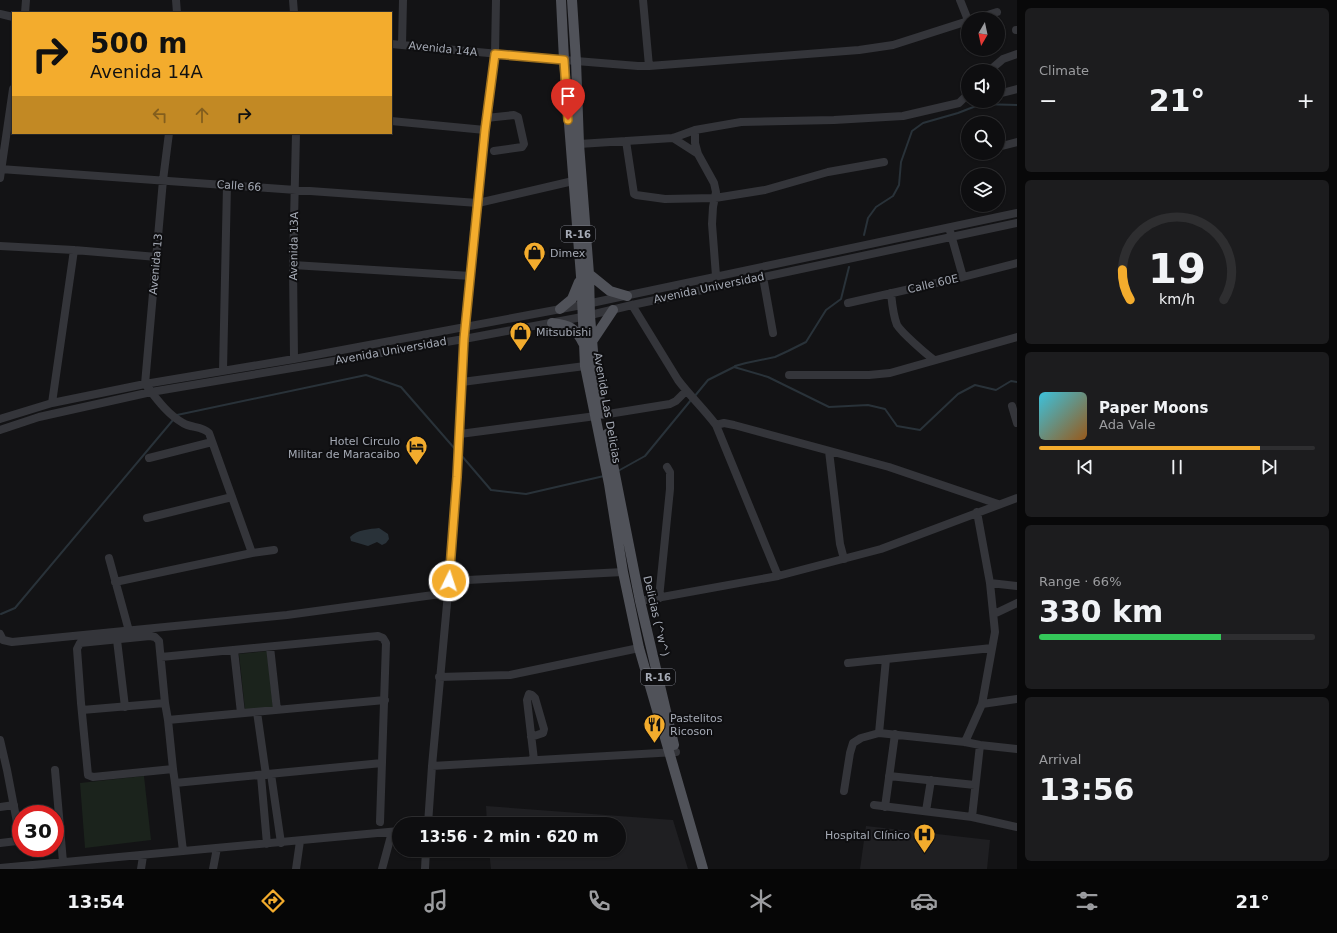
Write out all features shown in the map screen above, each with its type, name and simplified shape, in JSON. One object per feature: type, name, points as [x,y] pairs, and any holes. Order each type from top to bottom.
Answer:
[{"type":"main road","name":"Avenida Las Delicias","points":[[561,0],[564,60],[574,181],[585,275],[588,342],[586,366],[599,416],[613,484]]},
{"type":"main road","name":"R-16","points":[[572,0],[585,275]]},
{"type":"main road","points":[[560,309],[572,299],[585,275],[610,291],[626,296]]},
{"type":"main road","points":[[552,323],[568,325],[588,342],[613,310]]},
{"type":"main road","name":"R-16","points":[[588,342],[594,363],[599,416]]},
{"type":"main road","name":"Delicias (^w^)","points":[[613,484],[623,572],[639,648],[710,869]]},
{"type":"main road","name":"Delicias (^w^)","points":[[613,484],[673,752],[703,869]]},
{"type":"street","points":[[25,12],[26,0]]},
{"type":"street","points":[[176,0],[177,12]]},
{"type":"street","points":[[293,0],[294,12]]},
{"type":"street","name":"Avenida 14A","points":[[403,0],[402,45],[638,66],[859,50],[893,45],[961,22]]},
{"type":"street","points":[[428,817],[439,678],[449,581],[464,339],[486,118],[495,54],[496,0]]},
{"type":"street","points":[[643,0],[649,66]]},
{"type":"street","points":[[960,0],[965,12]]},
{"type":"street","points":[[0,14],[12,17]]},
{"type":"street","points":[[392,44],[402,45]]},
{"type":"street","points":[[997,64],[1003,59],[1017,54]]},
{"type":"street","points":[[1005,92],[1017,89]]},
{"type":"street","points":[[0,178],[12,96]]},
{"type":"street","points":[[579,144],[673,138],[695,130],[741,122],[834,120],[903,116],[959,103]]},
{"type":"street","points":[[486,118],[514,115],[518,117],[524,144],[522,147],[494,151]]},
{"type":"street","points":[[392,121],[485,130]]},
{"type":"street","points":[[695,130],[695,143],[698,154],[714,183],[716,192],[712,207],[716,276]]},
{"type":"street","name":"Avenida 13","points":[[145,384],[163,180],[169,134]]},
{"type":"street","name":"Avenida 13A","points":[[294,359],[292,265],[296,134]]},
{"type":"street","points":[[673,138],[698,154]]},
{"type":"street","points":[[626,141],[632,190],[634,194],[665,199],[714,198],[765,190],[828,172],[884,162]]},
{"type":"street","points":[[1005,145],[1017,142]]},
{"type":"street","name":"Calle 66","points":[[1,169],[478,203],[574,181]]},
{"type":"street","points":[[223,371],[227,185]]},
{"type":"street","name":"Avenida Universidad","points":[[0,419],[52,403],[145,384],[294,359],[586,304],[1017,213]]},
{"type":"street","name":"Avenida Universidad","points":[[0,430],[39,416],[151,392],[552,323],[1017,223]]},
{"type":"street","points":[[950,227],[951,237],[963,277]]},
{"type":"street","points":[[0,246],[74,250],[156,257]]},
{"type":"street","points":[[52,403],[74,250]]},
{"type":"street","name":"Calle 60E","points":[[848,302],[891,294],[1017,263]]},
{"type":"street","points":[[292,265],[471,276]]},
{"type":"street","points":[[763,277],[773,333]]},
{"type":"street","points":[[891,294],[898,325],[934,360]]},
{"type":"street","points":[[632,305],[666,362],[688,393],[716,425],[778,576]]},
{"type":"street","points":[[789,375],[870,375],[890,373],[1017,337]]},
{"type":"street","points":[[462,382],[586,366]]},
{"type":"street","points":[[145,384],[172,415],[191,427],[205,429],[209,433],[252,553]]},
{"type":"street","points":[[459,435],[599,416],[670,404],[688,393]]},
{"type":"street","points":[[1012,406],[1017,423]]},
{"type":"street","points":[[716,425],[724,423],[734,425],[889,467],[998,504]]},
{"type":"street","points":[[149,458],[212,442]]},
{"type":"street","points":[[829,451],[840,544],[844,559]]},
{"type":"street","points":[[659,598],[670,488],[670,472],[667,467]]},
{"type":"street","points":[[147,518],[232,497]]},
{"type":"street","points":[[640,601],[778,576],[844,559],[895,544],[1017,498]]},
{"type":"street","points":[[966,742],[982,704],[995,632],[990,583],[977,512]]},
{"type":"street","points":[[115,582],[252,553],[274,550]]},
{"type":"street","points":[[109,558],[129,631]]},
{"type":"street","points":[[449,581],[623,572]]},
{"type":"street","points":[[990,583],[1017,586]]},
{"type":"street","points":[[1,637],[3,640],[12,642],[129,631],[287,615],[448,593]]},
{"type":"street","points":[[994,614],[1017,603]]},
{"type":"street","points":[[172,770],[90,776],[87,772],[77,649],[80,643],[150,636],[155,637],[159,641],[172,770],[183,851]]},
{"type":"street","points":[[161,657],[378,636],[383,638],[386,643],[380,822]]},
{"type":"street","points":[[117,640],[125,707]]},
{"type":"street","points":[[270,647],[277,710]]},
{"type":"street","points":[[439,678],[510,675],[639,648]]},
{"type":"street","points":[[848,663],[992,648]]},
{"type":"street","points":[[234,650],[241,713]]},
{"type":"street","points":[[879,733],[886,659]]},
{"type":"street","points":[[982,704],[1017,699]]},
{"type":"street","points":[[168,720],[385,700]]},
{"type":"street","points":[[82,710],[165,703]]},
{"type":"street","points":[[257,712],[266,775],[281,843]]},
{"type":"street","points":[[844,791],[853,743],[861,738],[879,733],[1017,749]]},
{"type":"street","points":[[885,807],[895,734]]},
{"type":"street","points":[[531,737],[534,760]]},
{"type":"street","points":[[0,740],[4,770],[14,805]]},
{"type":"street","points":[[972,817],[980,745]]},
{"type":"street","points":[[432,766],[673,752]]},
{"type":"street","points":[[175,784],[382,764]]},
{"type":"street","points":[[56,770],[63,862]]},
{"type":"street","points":[[266,775],[266,844]]},
{"type":"street","points":[[889,776],[975,785]]},
{"type":"street","points":[[926,812],[931,780]]},
{"type":"street","points":[[0,807],[12,805]]},
{"type":"street","points":[[874,806],[972,817],[1017,827]]},
{"type":"street","points":[[0,868],[392,832]]},
{"type":"street","points":[[296,869],[300,841]]},
{"type":"street","points":[[382,869],[392,841]]},
{"type":"street","points":[[0,843],[12,842]]},
{"type":"street","points":[[213,869],[218,848]]},
{"type":"street","points":[[141,869],[143,856]]},
{"type":"street","points":[[425,869],[426,857]]},
{"type":"shaded area","points":[[379,528],[388,534],[389,539],[382,545],[377,542],[368,546],[351,541],[350,537],[356,533],[363,530]]},
{"type":"shaded area","points":[[267,651],[273,707],[245,710],[239,654]]},
{"type":"shaded area","points":[[144,776],[151,840],[85,848],[80,783]]},
{"type":"shaded area","points":[[486,806],[673,820],[688,869],[491,869],[490,857],[626,857],[626,817],[487,817]]},
{"type":"shaded area","name":"Hospital Clínico","points":[[866,826],[990,840],[987,869],[860,869]]},
{"type":"waterway","points":[[864,235],[868,218],[876,207],[893,196],[899,185],[901,162],[912,131],[923,123],[958,113],[981,104],[1017,105]]},
{"type":"waterway","points":[[735,366],[775,357],[806,342],[826,310],[841,299],[849,267]]},
{"type":"waterway","points":[[694,397],[708,380],[734,367],[768,377],[829,407],[868,405],[885,409],[897,426],[920,430],[958,394],[975,385],[996,390],[1011,381],[1017,382]]},
{"type":"waterway","points":[[176,417],[177,415],[366,375],[401,387],[455,449]]},
{"type":"waterway","points":[[618,471],[645,456],[691,400]]},
{"type":"waterway","points":[[1,614],[15,608],[173,420]]},
{"type":"waterway","points":[[461,455],[491,490],[526,494],[604,476]]},
{"type":"place","name":"Dimex","points":[[534,272]]},
{"type":"place","name":"Mitsubishi","points":[[520,352]]},
{"type":"place","name":"Hotel Circulo Militar de Maracaibo","points":[[416,466]]},
{"type":"place","name":"Pastelitos Ricoson","points":[[654,744]]},
{"type":"place","name":"Hospital Clínico","points":[[925,854]]},
{"type":"route","points":[[449,581],[457,477],[464,339],[485,130],[495,54],[564,60],[568,120]]}]
